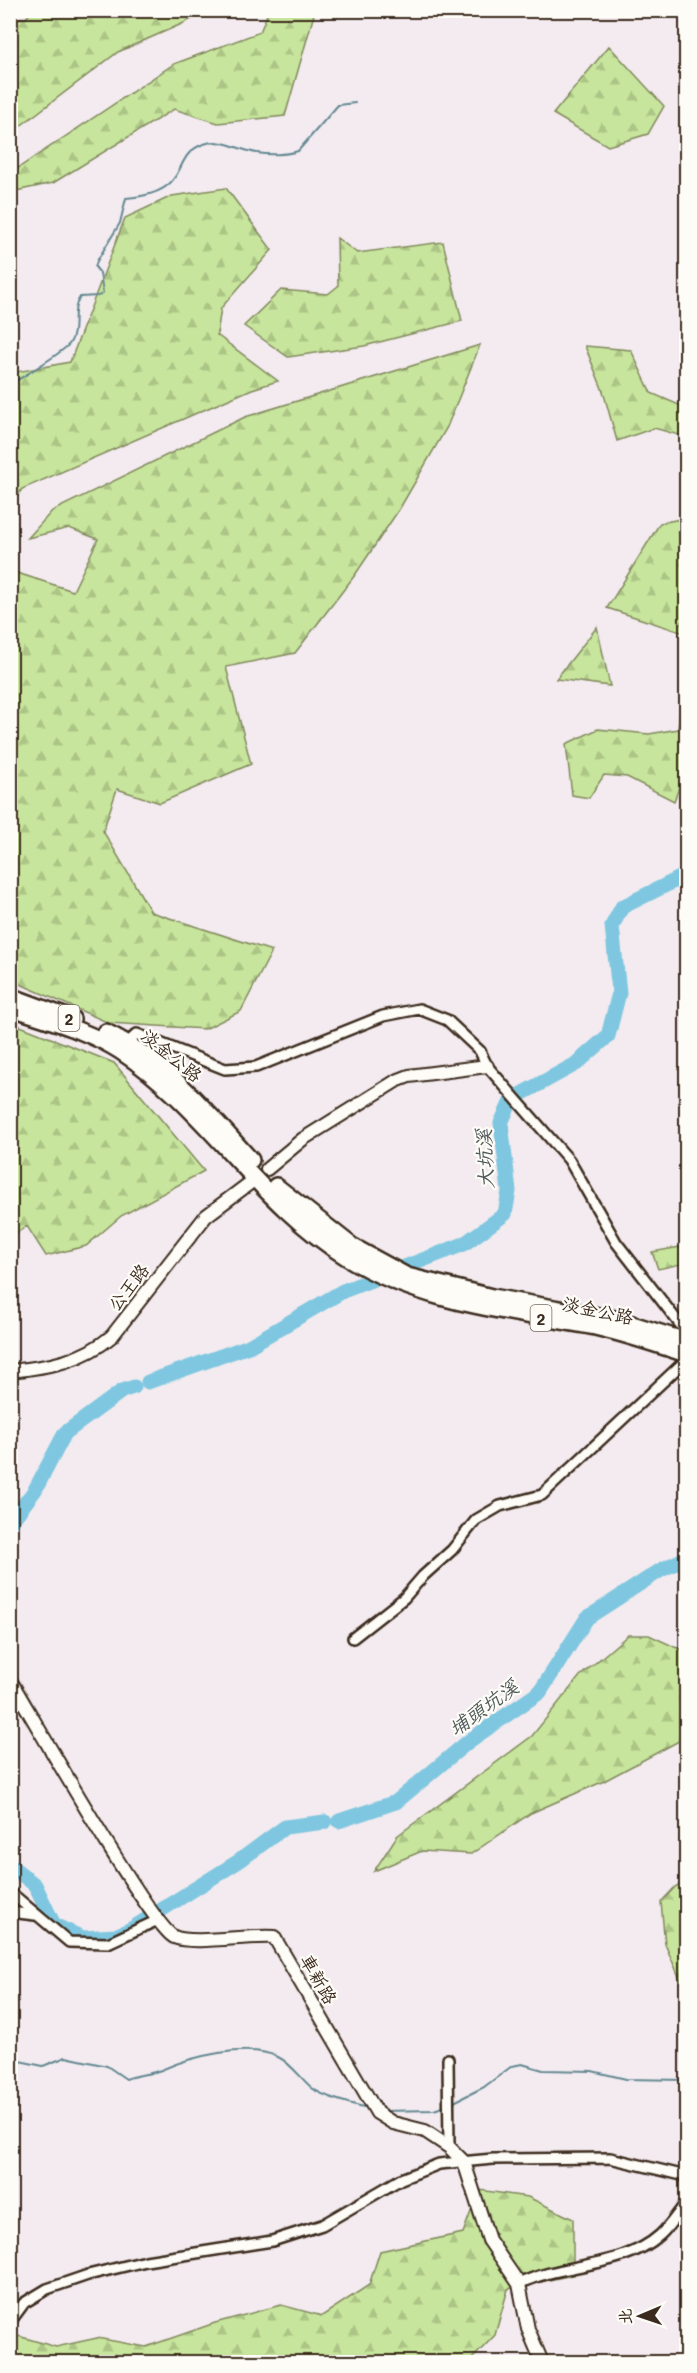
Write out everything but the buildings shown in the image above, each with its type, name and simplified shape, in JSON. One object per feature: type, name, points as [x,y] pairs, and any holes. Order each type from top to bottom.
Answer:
[{"type":"main road","name":"淡金公路","points":[[10,996],[123,1046],[249,1172]]},
{"type":"main road","name":"淡金公路","points":[[10,1007],[96,1039],[123,1046]]},
{"type":"main road","name":"2","points":[[249,1172],[270,1188],[314,1234],[401,1280]]},
{"type":"main road","name":"淡金公路","points":[[401,1280],[616,1319],[687,1341]]},
{"type":"main road","name":"淡金公路","points":[[401,1280],[459,1303],[608,1330],[687,1354]]},
{"type":"street","points":[[123,1046],[137,1034],[225,1070],[255,1067],[382,1016],[419,1009],[447,1020],[480,1051],[487,1066],[569,1160],[616,1242],[687,1332]]},
{"type":"street","points":[[267,1169],[303,1139],[396,1081],[408,1076],[487,1066]]},
{"type":"street","name":"公王路","points":[[10,1371],[71,1362],[95,1351],[112,1336],[206,1216],[249,1172]]},
{"type":"street","points":[[353,1638],[404,1599],[423,1576],[459,1542],[476,1520],[501,1506],[542,1495],[687,1360]]},
{"type":"street","name":"車新路","points":[[10,1680],[135,1886],[157,1918],[175,1937],[192,1940],[248,1935],[274,1937],[375,2108],[393,2123],[425,2131],[449,2147],[464,2162],[489,2240],[519,2284],[528,2329],[542,2362]]},
{"type":"street","points":[[10,1892],[69,1942],[108,1943],[157,1918]]},
{"type":"street","points":[[10,1912],[35,1915]]},
{"type":"street","points":[[448,2059],[449,2147]]},
{"type":"street","points":[[10,2322],[24,2303],[46,2289],[88,2275],[146,2261],[272,2241],[322,2225],[419,2170],[439,2164],[610,2158],[687,2176]]},
{"type":"street","points":[[519,2284],[537,2275],[630,2253],[661,2234],[687,2202]]},
{"type":"green space","points":[[269,10],[315,11],[285,116],[218,123],[174,109],[53,183],[11,192],[11,173],[174,64],[260,32]]},
{"type":"green space","points":[[32,11],[207,11],[118,52],[11,133],[11,19],[26,18]]},
{"type":"green space","points":[[609,46],[664,106],[648,134],[608,146],[553,114]]},
{"type":"green space","points":[[226,188],[272,250],[221,308],[217,335],[278,381],[252,389],[22,489],[11,506],[11,373],[70,362],[125,218],[172,196]]},
{"type":"green space","points":[[337,238],[357,253],[443,242],[462,321],[364,346],[288,357],[244,326],[281,290],[328,294],[338,286]]},
{"type":"green space","points":[[480,345],[447,427],[400,508],[355,575],[295,653],[226,667],[251,764],[160,803],[117,789],[103,831],[151,912],[272,951],[241,1011],[205,1029],[109,1023],[11,980],[11,576],[14,572],[73,591],[98,539],[69,528],[28,538],[52,511],[245,417]]},
{"type":"green space","points":[[585,346],[631,350],[651,393],[686,408],[686,437],[654,428],[617,441],[603,391]]},
{"type":"green space","points":[[686,518],[686,631],[684,633],[607,608],[660,523]]},
{"type":"green space","points":[[597,627],[610,686],[556,679]]},
{"type":"green space","points":[[686,683],[686,769],[674,801],[627,777],[604,775],[589,798],[572,795],[566,744],[598,729],[649,734],[678,729],[683,684]]},
{"type":"green space","points":[[10,1022],[114,1063],[204,1171],[121,1216],[86,1246],[46,1256],[27,1226],[11,1237]]},
{"type":"green space","points":[[686,1246],[686,1263],[658,1269],[652,1252]]},
{"type":"green space","points":[[628,1635],[649,1635],[679,1649],[686,1649],[686,1693],[679,1697],[682,1723],[679,1741],[604,1781],[531,1813],[471,1854],[422,1851],[374,1871],[397,1836],[532,1736],[580,1676]]},
{"type":"green space","points":[[686,1880],[686,1993],[665,1944],[661,1902],[675,1887]]},
{"type":"green space","points":[[479,2190],[528,2197],[573,2219],[573,2275],[508,2289],[495,2335],[469,2362],[11,2362],[11,2349],[18,2336],[56,2347],[97,2338],[146,2347],[215,2323],[281,2305],[322,2316],[369,2285],[380,2251],[463,2233]]},
{"type":"waterway","points":[[10,385],[70,343],[74,332],[75,308],[80,297],[98,296],[103,293],[100,273],[95,267],[120,223],[126,198],[149,194],[165,187],[174,179],[186,157],[196,147],[211,142],[267,154],[298,151],[338,105],[355,103]]},
{"type":"waterway","name":"大坑溪","points":[[148,1382],[249,1346],[343,1291],[464,1244],[505,1214],[509,1191],[501,1123],[512,1099],[576,1064],[608,1036],[619,993],[612,926],[622,907],[686,875]]},
{"type":"waterway","name":"大坑溪","points":[[10,1523],[35,1490],[65,1433],[122,1391],[134,1387]]},
{"type":"waterway","name":"埔頭坑溪","points":[[339,1821],[396,1802],[469,1741],[540,1692],[587,1618],[661,1570],[686,1558]]},
{"type":"waterway","name":"埔頭坑溪","points":[[10,1865],[35,1885],[54,1925],[83,1938],[115,1936],[131,1929],[239,1861],[285,1827],[325,1822]]},
{"type":"waterway","points":[[10,2062],[15,2060],[43,2066],[66,2057],[107,2066],[126,2079],[203,2056],[251,2051],[278,2057],[292,2067],[308,2084],[323,2094],[368,2108]]},
{"type":"waterway","points":[[450,2104],[484,2087],[512,2066],[522,2064],[543,2070],[592,2071],[626,2079],[686,2080]]},
{"type":"waterway","points":[[383,2111],[434,2110],[445,2106]]}]
